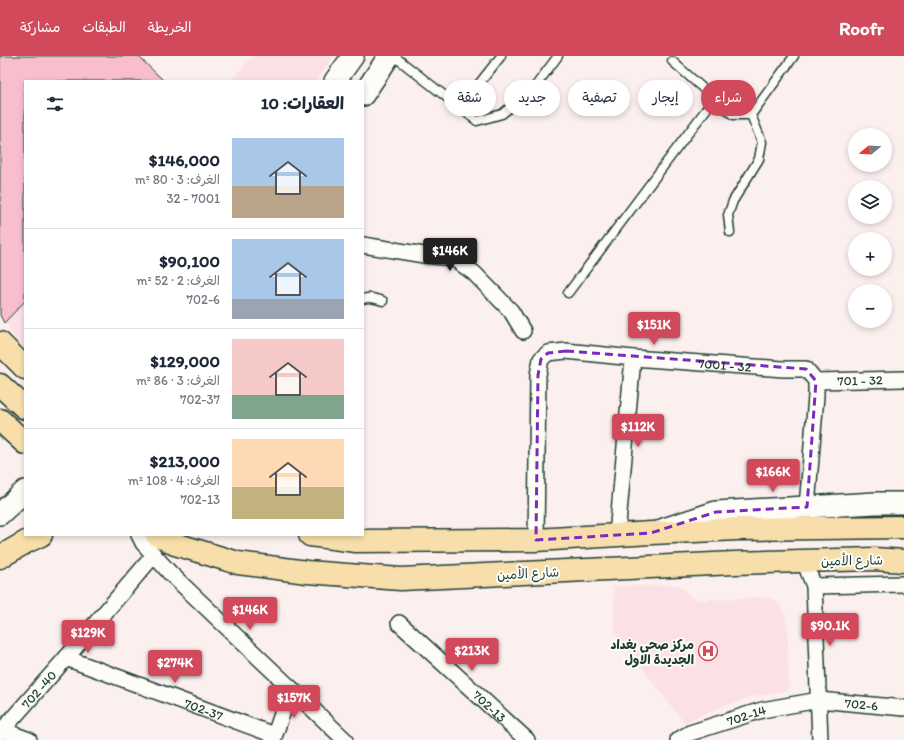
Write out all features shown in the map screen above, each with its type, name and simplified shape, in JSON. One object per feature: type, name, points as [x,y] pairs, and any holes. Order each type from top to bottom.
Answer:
[{"type":"main road","points":[[0,343],[24,367]]},
{"type":"main road","points":[[0,385],[24,407]]},
{"type":"main road","points":[[0,420],[24,442]]},
{"type":"main road","points":[[318,536],[356,541],[536,540],[738,529],[904,527]]},
{"type":"main road","points":[[0,556],[39,536]]},
{"type":"main road","name":"شارع الأمين","points":[[156,545],[175,544],[238,562],[307,572],[401,579],[734,563],[874,559],[904,561]]},
{"type":"street","points":[[336,80],[352,56]]},
{"type":"street","points":[[364,94],[389,56]]},
{"type":"street","points":[[364,245],[453,258],[474,273],[510,311],[523,331]]},
{"type":"street","name":"7001 - 32","points":[[536,540],[538,375],[541,359],[548,353],[566,351],[633,358],[782,369],[806,369],[816,381]]},
{"type":"street","points":[[617,535],[633,358]]},
{"type":"street","name":"701 - 32","points":[[816,381],[904,379]]},
{"type":"street","points":[[808,507],[816,381]]},
{"type":"street","points":[[0,514],[24,491]]},
{"type":"street","points":[[651,533],[716,512],[876,503],[904,503]]},
{"type":"street","points":[[0,556],[24,533]]},
{"type":"street","points":[[140,536],[144,543],[156,545],[170,573],[345,740]]},
{"type":"street","name":"702 -40","points":[[2,728],[66,658],[156,545]]},
{"type":"street","points":[[804,561],[814,586],[820,740]]},
{"type":"street","points":[[814,586],[904,584]]},
{"type":"street","name":"702-13","points":[[399,623],[527,740]]},
{"type":"street","name":"702-37","points":[[66,658],[274,738]]},
{"type":"street","points":[[274,738],[291,688]]},
{"type":"street","name":"702-6","points":[[819,700],[904,708]]},
{"type":"street","name":"702-14","points":[[678,740],[690,733],[762,710],[819,700]]},
{"type":"street","points":[[2,728],[29,740]]},
{"type":"lane","points":[[394,56],[444,95]]},
{"type":"lane","points":[[482,80],[501,56]]},
{"type":"lane","points":[[496,116],[502,114],[534,88],[558,56]]},
{"type":"lane","points":[[756,108],[794,56]]},
{"type":"lane","points":[[672,61],[701,87]]},
{"type":"lane","points":[[470,116],[477,121],[495,116]]},
{"type":"lane","points":[[568,293],[701,116]]},
{"type":"lane","points":[[730,232],[728,215],[733,202],[759,159],[762,142],[751,116]]},
{"type":"lane","points":[[364,299],[376,298],[383,301]]},
{"type":"highlighted area","points":[[566,351],[806,369],[816,381],[807,507],[716,512],[651,533],[536,540],[538,375],[541,359],[548,353]]},
{"type":"shaded area","points":[[253,56],[334,56],[317,80],[231,80]]},
{"type":"shaded area","points":[[24,302],[24,349],[16,340],[5,322]]},
{"type":"shaded area","name":"مركز صحي بغداد الجديدة الاول","points":[[679,585],[692,598],[703,600],[757,597],[771,598],[781,605],[786,617],[788,631],[789,690],[755,696],[715,709],[684,723],[615,633],[613,586]]},
{"type":"building","points":[[0,56],[138,56],[163,80],[24,80],[24,302],[4,323],[0,315]]},
{"type":"place","name":"مركز صحي بغداد الجديدة الاول","points":[[708,651]]}]
